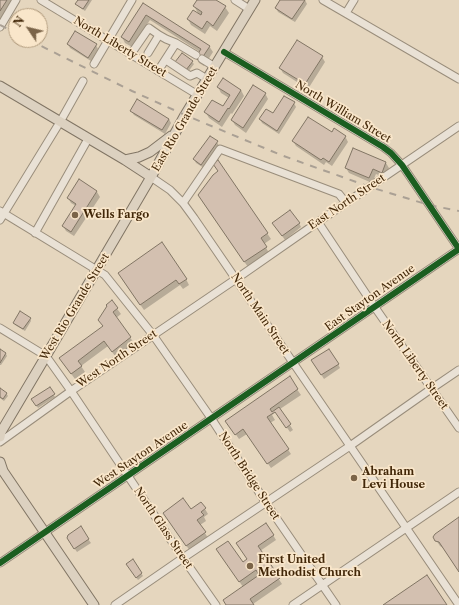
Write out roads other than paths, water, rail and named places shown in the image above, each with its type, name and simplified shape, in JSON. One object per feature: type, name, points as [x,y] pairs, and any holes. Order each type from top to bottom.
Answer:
[{"type":"main road","name":"East Rio Grande Street","points":[[151,177],[185,115],[255,0]]},
{"type":"main road","name":"North Main Street","points":[[0,86],[151,177]]},
{"type":"main road","points":[[125,160],[139,157],[150,152],[176,132]]},
{"type":"main road","name":"West Rio Grande Street","points":[[0,437],[1,432],[151,177]]},
{"type":"main road","points":[[0,462],[3,471],[94,605]]},
{"type":"street","points":[[0,26],[16,0]]},
{"type":"street","name":"North Liberty Street","points":[[41,0],[198,95]]},
{"type":"street","points":[[94,64],[132,0]]},
{"type":"street","points":[[235,0],[249,9]]},
{"type":"street","points":[[323,0],[459,79]]},
{"type":"street","points":[[346,14],[354,0]]},
{"type":"street","points":[[131,54],[149,28],[215,67]]},
{"type":"street","points":[[148,53],[159,35]]},
{"type":"street","points":[[158,71],[176,43]]},
{"type":"street","name":"North William Street","points":[[224,52],[391,153],[402,165],[459,249]]},
{"type":"street","points":[[166,60],[190,76],[197,73],[207,80]]},
{"type":"street","points":[[1,215],[60,122],[83,81]]},
{"type":"street","name":"East North Street","points":[[236,279],[459,126]]},
{"type":"street","points":[[35,232],[88,139]]},
{"type":"street","points":[[183,203],[220,149],[339,194],[346,203]]},
{"type":"street","name":"North Main Street","points":[[151,177],[170,190],[183,203],[459,605]]},
{"type":"street","name":"North Bridge Street","points":[[1,215],[35,232],[105,275],[153,335],[211,418],[266,503],[336,605]]},
{"type":"street","name":"North Liberty Street","points":[[318,222],[374,306],[459,428]]},
{"type":"street","name":"East Stayton Avenue","points":[[293,363],[459,249]]},
{"type":"street","name":"West North Street","points":[[0,442],[71,391],[236,279]]},
{"type":"street","name":"North Glass Street","points":[[0,328],[46,356],[216,605]]},
{"type":"street","name":"West Stayton Avenue","points":[[0,563],[293,363]]},
{"type":"street","points":[[115,605],[350,446],[459,370]]},
{"type":"street","points":[[293,605],[459,492]]},
{"type":"railway","points":[[0,25],[8,29]]},
{"type":"railway","points":[[45,48],[132,91],[281,155],[370,187],[429,205],[459,211]]},
{"type":"place","name":"Wells Fargo","points":[[75,215]]},
{"type":"place","name":"Abraham Levi House","points":[[354,478]]},
{"type":"place","name":"First United Methodist Church","points":[[250,566]]}]
